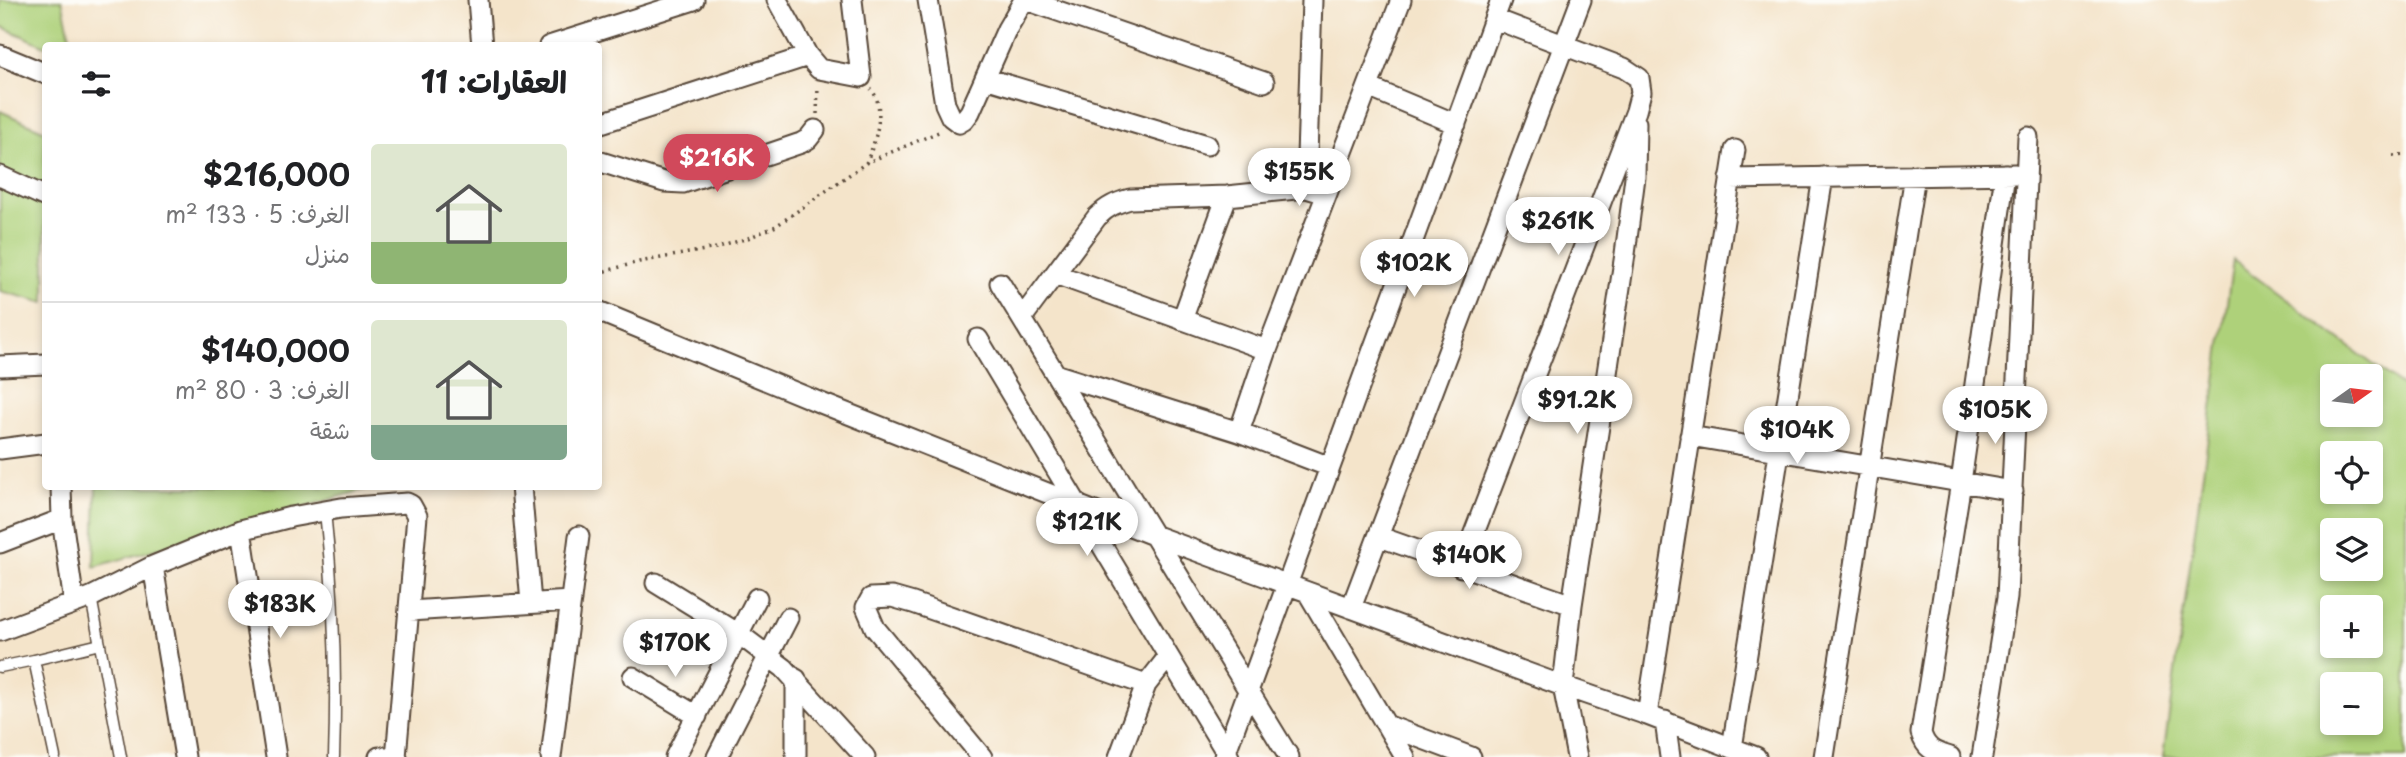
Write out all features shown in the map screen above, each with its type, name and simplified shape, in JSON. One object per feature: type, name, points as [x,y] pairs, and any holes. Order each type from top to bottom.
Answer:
[{"type":"street","points":[[478,0],[482,42]]},
{"type":"street","points":[[563,42],[694,0]]},
{"type":"street","points":[[777,0],[814,62]]},
{"type":"street","points":[[602,123],[814,62],[861,77],[852,0]]},
{"type":"street","points":[[928,0],[942,93],[951,117],[958,123],[970,112],[1007,29],[1025,0],[1264,82]]},
{"type":"street","points":[[1007,0],[1007,29]]},
{"type":"street","points":[[1306,188],[1312,0]]},
{"type":"street","points":[[1239,432],[1267,350],[1401,0]]},
{"type":"street","points":[[1351,608],[1581,0]]},
{"type":"street","points":[[1226,755],[1248,688],[1289,585],[1498,9],[1563,46],[1637,75],[1641,85],[1636,111],[1635,177],[1630,216],[1572,605],[1563,686],[1577,757]]},
{"type":"street","points":[[0,55],[42,72]]},
{"type":"street","points":[[985,78],[1207,145]]},
{"type":"street","points":[[1368,87],[1456,124]]},
{"type":"street","points":[[1461,567],[1636,111]]},
{"type":"street","points":[[602,162],[664,182],[683,183],[801,143],[815,130]]},
{"type":"street","points":[[1982,757],[2007,598],[2028,137]]},
{"type":"street","points":[[1670,757],[1656,718],[1690,436],[1735,150]]},
{"type":"street","points":[[1730,179],[2026,173]]},
{"type":"street","points":[[1950,757],[1930,750],[1922,733],[2005,174]]},
{"type":"street","points":[[1824,757],[1915,175]]},
{"type":"street","points":[[0,176],[42,195]]},
{"type":"street","points":[[1732,748],[1823,177]]},
{"type":"street","points":[[1022,318],[1097,217],[1115,203],[1130,199],[1306,188],[1326,194]]},
{"type":"street","points":[[1182,320],[1227,195]]},
{"type":"street","points":[[1992,264],[2022,265]]},
{"type":"street","points":[[1055,274],[1267,350]]},
{"type":"street","points":[[1000,283],[1289,757]]},
{"type":"street","points":[[602,313],[1080,507],[1756,757]]},
{"type":"street","points":[[978,339],[1226,755]]},
{"type":"street","points":[[0,366],[42,364]]},
{"type":"street","points":[[1058,375],[1239,432],[1330,467]]},
{"type":"street","points":[[1690,436],[2013,491]]},
{"type":"street","points":[[0,449],[42,444]]},
{"type":"street","points":[[61,490],[62,519],[82,600]]},
{"type":"street","points":[[521,490],[531,603]]},
{"type":"street","points":[[0,631],[82,600],[153,566],[241,530],[325,511],[398,503],[411,505],[417,516],[397,757],[379,757]]},
{"type":"street","points":[[0,543],[62,519]]},
{"type":"street","points":[[241,530],[276,757]]},
{"type":"street","points":[[551,757],[579,536]]},
{"type":"street","points":[[1380,537],[1572,605]]},
{"type":"street","points":[[153,566],[185,757]]},
{"type":"street","points":[[656,583],[739,634],[769,656],[796,679],[865,757]]},
{"type":"street","points":[[1308,593],[1405,757]]},
{"type":"street","points":[[982,757],[875,628],[866,607],[871,598],[892,597],[913,603],[1146,685]]},
{"type":"street","points":[[675,757],[757,598]]},
{"type":"street","points":[[410,611],[571,601]]},
{"type":"street","points":[[717,757],[788,618]]},
{"type":"street","points":[[1119,757],[1146,685],[1168,657]]},
{"type":"street","points":[[632,677],[697,716]]},
{"type":"street","points":[[796,679],[796,757]]},
{"type":"street","points":[[1386,725],[1471,757]]},
{"type":"lane","points":[[325,511],[336,639],[334,757]]},
{"type":"lane","points":[[82,600],[100,644],[121,757]]},
{"type":"lane","points":[[0,667],[100,644]]},
{"type":"lane","points":[[34,660],[55,757]]},
{"type":"path","points":[[814,62],[815,130]]},
{"type":"path","points":[[861,77],[877,96],[878,117],[874,142],[866,163]]},
{"type":"path","points":[[602,272],[639,262],[716,248],[748,238],[776,226],[866,163],[958,123]]},
{"type":"path","points":[[2393,156],[2406,155]]},
{"type":"green space","points":[[0,0],[62,0],[71,42],[42,42],[42,45],[0,26]]},
{"type":"green space","points":[[0,111],[42,130],[42,302],[0,291]]},
{"type":"green space","points":[[2233,260],[2372,364],[2320,364],[2320,427],[2384,427],[2384,373],[2406,389],[2406,757],[2163,757]]},
{"type":"green space","points":[[96,490],[363,490],[94,567]]}]
